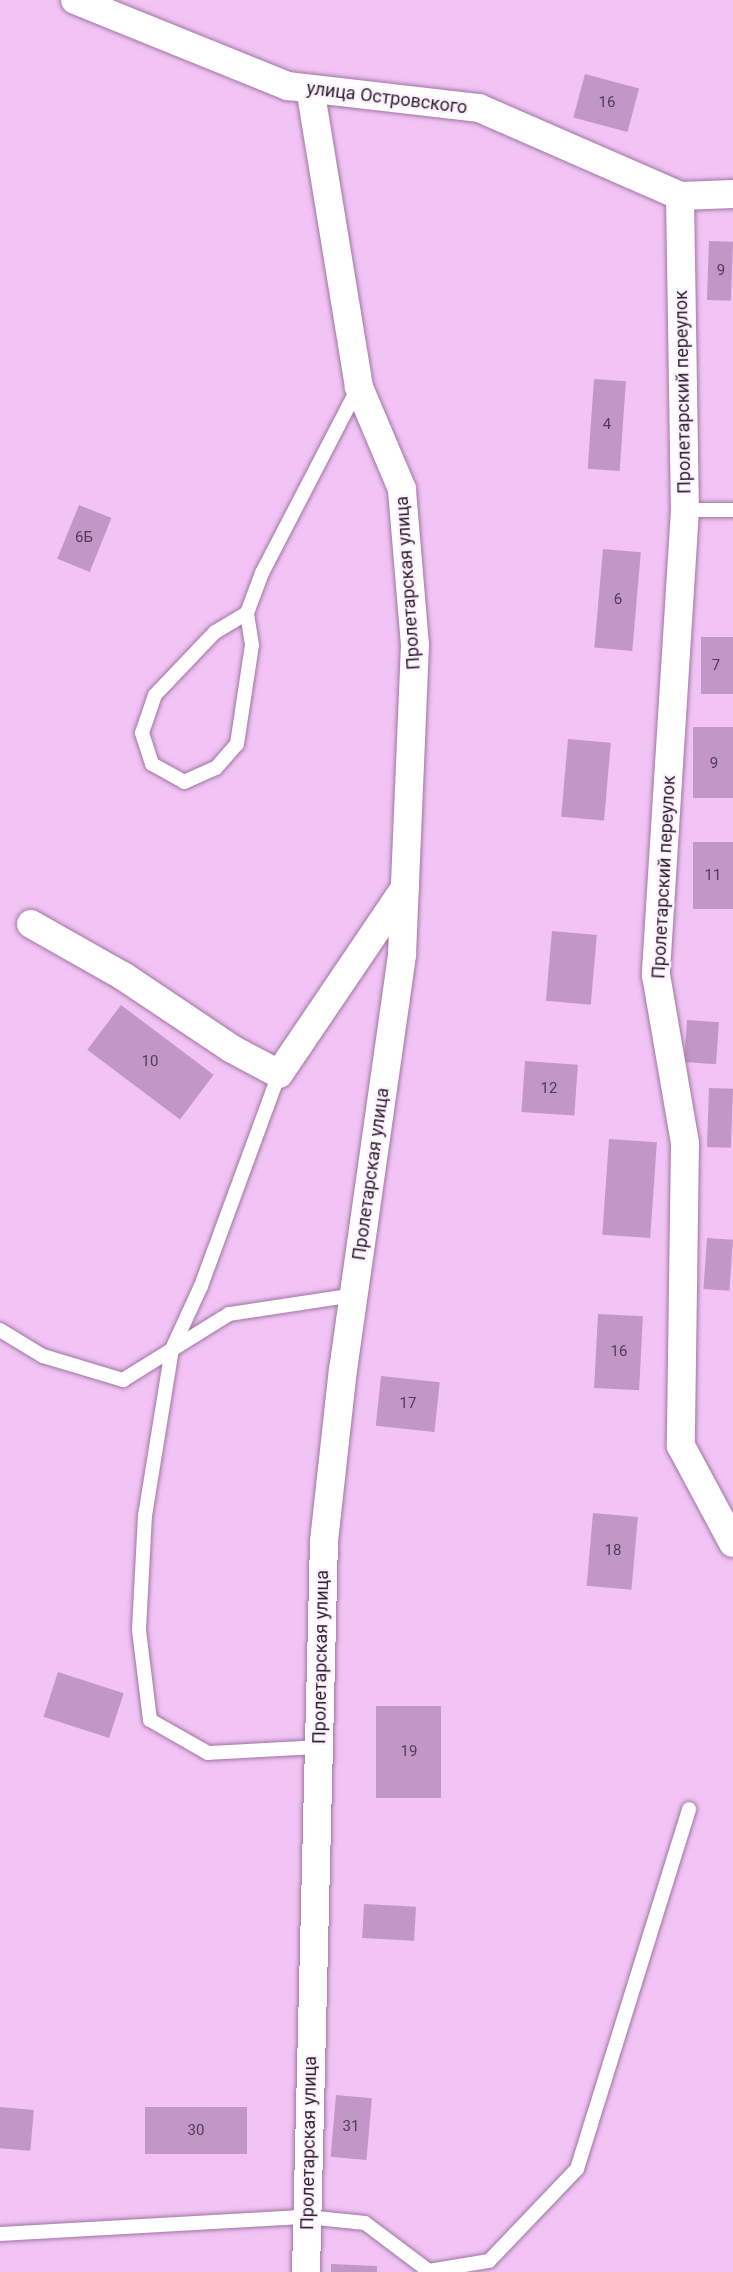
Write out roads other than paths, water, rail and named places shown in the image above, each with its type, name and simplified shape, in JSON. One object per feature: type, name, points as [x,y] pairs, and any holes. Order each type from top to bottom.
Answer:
[{"type":"street","name":"улица Островского","points":[[75,0],[288,86],[478,108],[680,196],[733,194]]},
{"type":"street","name":"Пролетарская улица","points":[[306,2272],[324,1541],[354,1295],[402,955],[415,645],[402,489],[359,387],[309,89]]},
{"type":"street","name":"Пролетарский переулок","points":[[680,196],[685,510],[656,975],[685,1143],[681,1446],[733,1543]]},
{"type":"street","points":[[31,924],[123,976],[232,1049],[279,1074],[405,888]]},
{"type":"lane","points":[[247,613],[215,632],[155,695],[142,733],[152,764],[184,782],[216,768],[237,744],[252,645],[247,613],[262,573],[359,387]]},
{"type":"lane","points":[[685,510],[733,510]]},
{"type":"lane","points":[[279,1074],[201,1286],[172,1349],[145,1515],[139,1630],[150,1720],[208,1753],[319,1747]]},
{"type":"lane","points":[[0,1330],[43,1356],[123,1380],[229,1314],[354,1295]]},
{"type":"lane","points":[[0,2234],[308,2217],[365,2223],[429,2271],[489,2260],[577,2169],[689,1809]]}]
